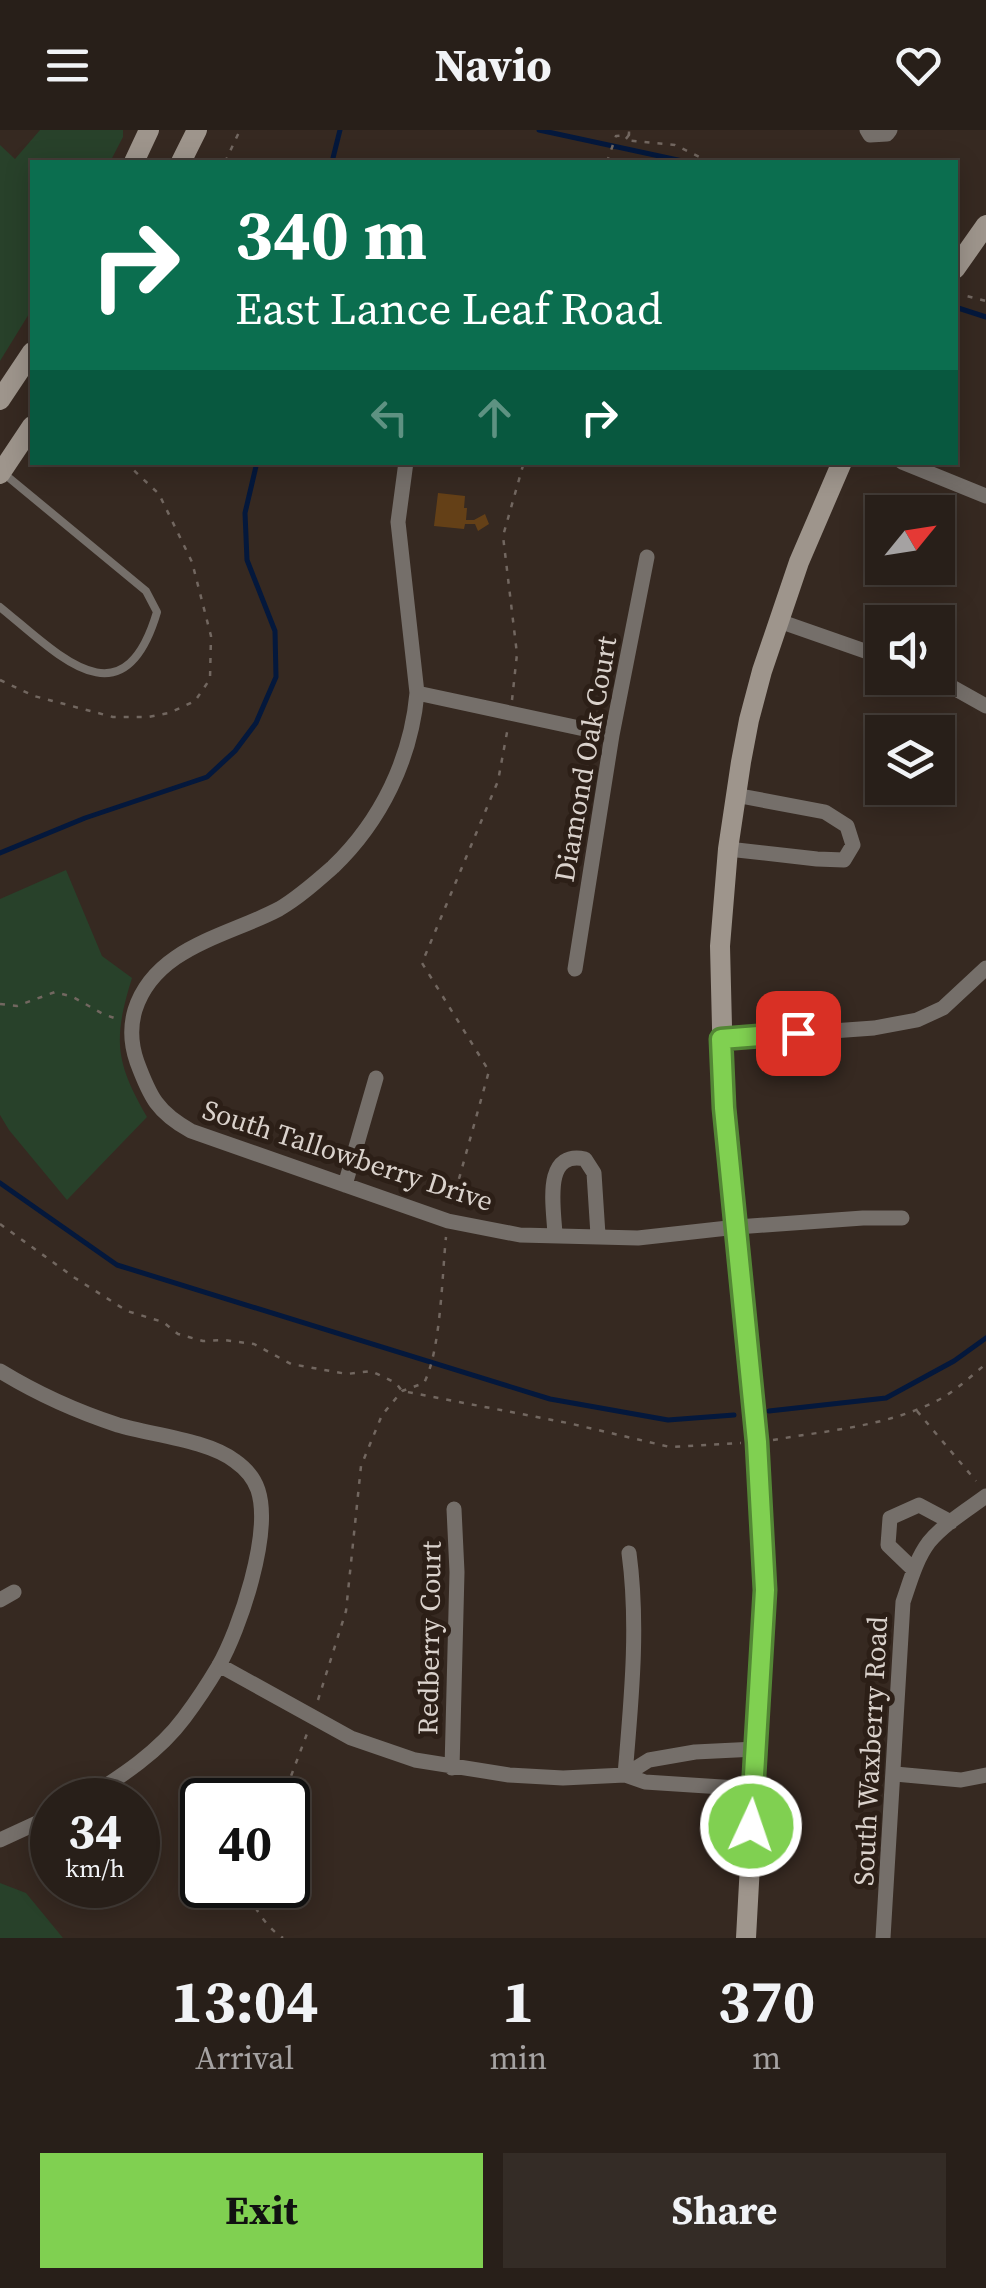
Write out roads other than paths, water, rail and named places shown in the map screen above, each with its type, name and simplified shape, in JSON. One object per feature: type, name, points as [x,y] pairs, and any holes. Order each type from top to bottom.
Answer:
[{"type":"street","points":[[135,160],[150,130]]},
{"type":"street","points":[[182,160],[196,130]]},
{"type":"street","points":[[867,130],[870,135],[887,134],[890,130]]},
{"type":"street","points":[[958,265],[986,225]]},
{"type":"street","points":[[0,400],[30,355]]},
{"type":"street","points":[[0,472],[30,429]]},
{"type":"street","points":[[406,465],[398,522],[417,693],[612,736]]},
{"type":"street","points":[[746,1938],[765,1590],[757,1442],[724,1108],[720,946],[735,796],[762,671],[841,465]]},
{"type":"street","points":[[909,465],[986,496]]},
{"type":"street","name":"Diamond Oak Court","points":[[575,969],[612,736],[647,558]]},
{"type":"street","points":[[779,620],[865,650]]},
{"type":"street","points":[[955,689],[986,706]]},
{"type":"street","name":"South Tallowberry Drive","points":[[417,693],[406,754],[372,822],[355,843],[309,888],[280,908],[205,940],[170,962],[141,990],[132,1024],[133,1052],[150,1096],[160,1110],[182,1126],[448,1221],[520,1235],[638,1238],[737,1227],[902,1218]]},
{"type":"street","points":[[728,849],[844,860],[852,845],[847,826],[825,812],[735,796]]},
{"type":"street","points":[[721,1039],[874,1028],[917,1020],[943,1008],[986,968]]},
{"type":"street","points":[[345,1185],[376,1078]]},
{"type":"street","points":[[555,1235],[554,1172],[563,1160],[573,1156],[585,1158],[594,1173],[598,1235]]},
{"type":"street","points":[[0,1371],[119,1425],[232,1458],[250,1474],[259,1491],[258,1547],[236,1626],[219,1665],[168,1737],[117,1778]]},
{"type":"street","name":"South Waxberry Road","points":[[883,1938],[903,1602],[929,1543],[986,1496]]},
{"type":"street","points":[[914,1570],[888,1545],[890,1518],[918,1505],[951,1522]]},
{"type":"street","name":"Redberry Court","points":[[452,1768],[457,1572],[454,1510]]},
{"type":"street","points":[[625,1775],[632,1698],[634,1592],[629,1554]]},
{"type":"street","points":[[219,1665],[352,1738],[416,1760],[509,1775],[625,1775],[646,1782],[752,1789]]},
{"type":"street","points":[[625,1775],[649,1760],[695,1752],[756,1750]]},
{"type":"street","points":[[895,1774],[961,1780],[986,1775]]},
{"type":"street","points":[[0,1840],[30,1826]]},
{"type":"lane","points":[[0,472],[146,591],[158,612],[139,656],[118,671],[95,674],[65,660],[0,607]]},
{"type":"waterway","points":[[332,160],[340,130]]},
{"type":"waterway","points":[[539,130],[678,160]]},
{"type":"waterway","points":[[958,308],[986,317]]},
{"type":"waterway","points":[[0,853],[85,818],[207,777],[235,751],[256,723],[276,677],[275,631],[247,560],[245,513],[256,465]]},
{"type":"waterway","points":[[0,1183],[117,1265],[550,1399],[668,1420],[734,1415]]},
{"type":"waterway","points":[[769,1411],[886,1398],[954,1361],[986,1338]]}]
